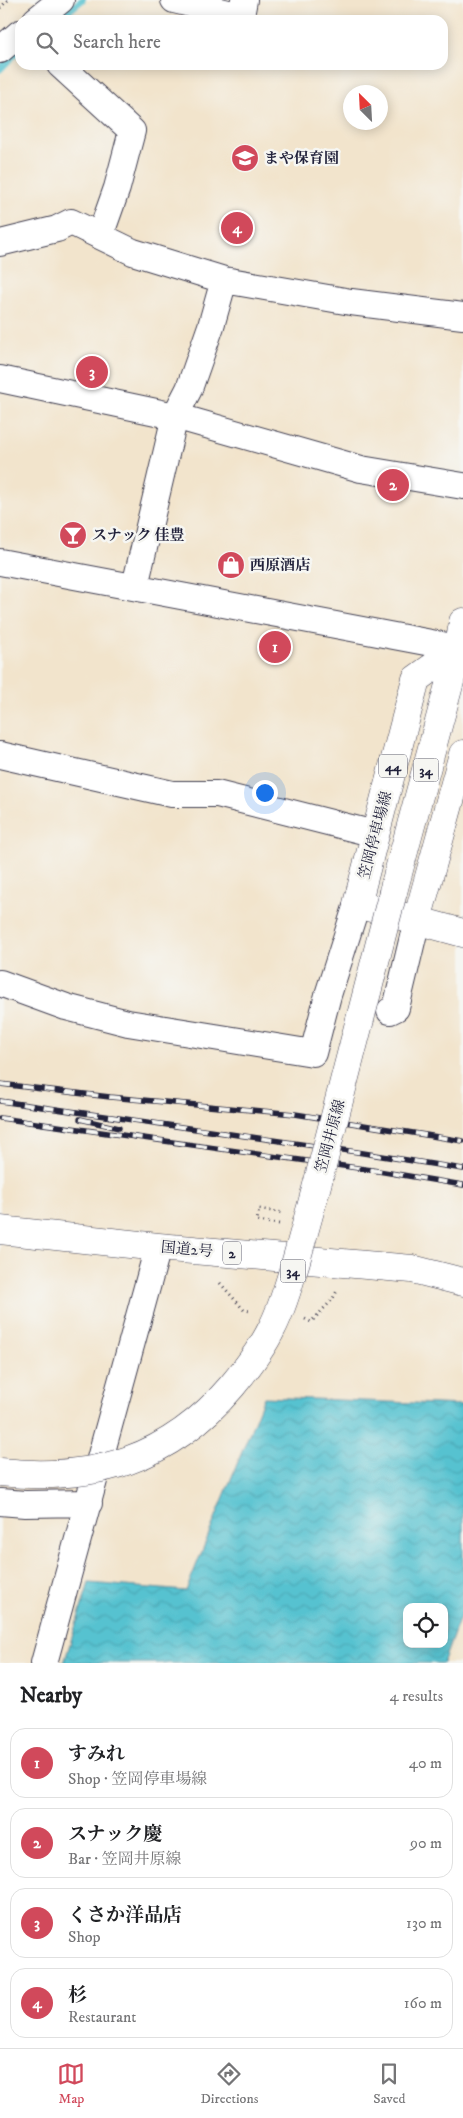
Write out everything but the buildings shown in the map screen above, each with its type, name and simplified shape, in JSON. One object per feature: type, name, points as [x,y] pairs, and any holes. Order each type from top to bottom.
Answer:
[{"type":"main road","name":"笠岡停車場線","points":[[357,904],[416,679],[462,644]]},
{"type":"main road","name":"笠岡井原線","points":[[0,1472],[31,1476],[80,1473],[130,1461],[175,1439],[216,1405],[248,1367],[273,1327],[289,1285],[307,1222],[393,892],[462,644]]},
{"type":"main road","points":[[417,920],[463,754]]},
{"type":"main road","points":[[357,904],[463,933]]},
{"type":"main road","name":"国道2号","points":[[0,1230],[158,1247],[412,1269],[458,1277]]},
{"type":"street","points":[[42,15],[62,0]]},
{"type":"street","points":[[174,0],[237,15]]},
{"type":"street","points":[[241,15],[244,0]]},
{"type":"street","points":[[0,50],[15,37]]},
{"type":"street","points":[[65,70],[132,131],[117,188],[100,236]]},
{"type":"street","points":[[2,243],[57,229],[72,222],[133,252],[224,280],[351,302],[463,316]]},
{"type":"street","points":[[135,586],[175,416],[189,389],[211,326],[224,280]]},
{"type":"street","points":[[0,379],[175,416],[362,470],[463,486]]},
{"type":"street","points":[[0,562],[462,644]]},
{"type":"street","points":[[0,755],[172,794],[217,794],[375,834]]},
{"type":"street","points":[[0,983],[66,1007],[128,1023],[313,1053],[328,996],[357,904]]},
{"type":"street","points":[[390,1011],[396,1008],[417,920]]},
{"type":"street","points":[[44,1663],[158,1247]]},
{"type":"street","points":[[0,1502],[25,1504],[89,1502]]},
{"type":"path","points":[[0,8],[8,0]]},
{"type":"path","points":[[280,1224],[257,1221],[259,1210],[290,1214]]},
{"type":"path","points":[[220,1283],[244,1310],[250,1312]]},
{"type":"path","points":[[305,1320],[311,1322],[332,1300],[337,1291]]},
{"type":"water","points":[[264,1397],[463,1405],[463,1609],[443,1663],[64,1663],[89,1583],[186,1591]]},
{"type":"waterway","points":[[63,15],[82,0]]},
{"type":"waterway","points":[[0,69],[15,54]]},
{"type":"railway","points":[[0,1084],[110,1097],[295,1114],[463,1141]]},
{"type":"railway","points":[[0,1101],[463,1169]]},
{"type":"railway","points":[[0,1118],[372,1170],[463,1185]]},
{"type":"railway","points":[[80,1119],[119,1128]]},
{"type":"place","name":"まや保育園","points":[[245,158]]},
{"type":"place","name":"杉","points":[[237,228]]},
{"type":"place","name":"くさか洋品店","points":[[92,372]]},
{"type":"place","name":"スナック慶","points":[[393,485]]},
{"type":"place","name":"スナック 佳豊","points":[[73,535]]},
{"type":"place","name":"西原酒店","points":[[231,565]]},
{"type":"place","name":"すみれ","points":[[275,647]]}]
